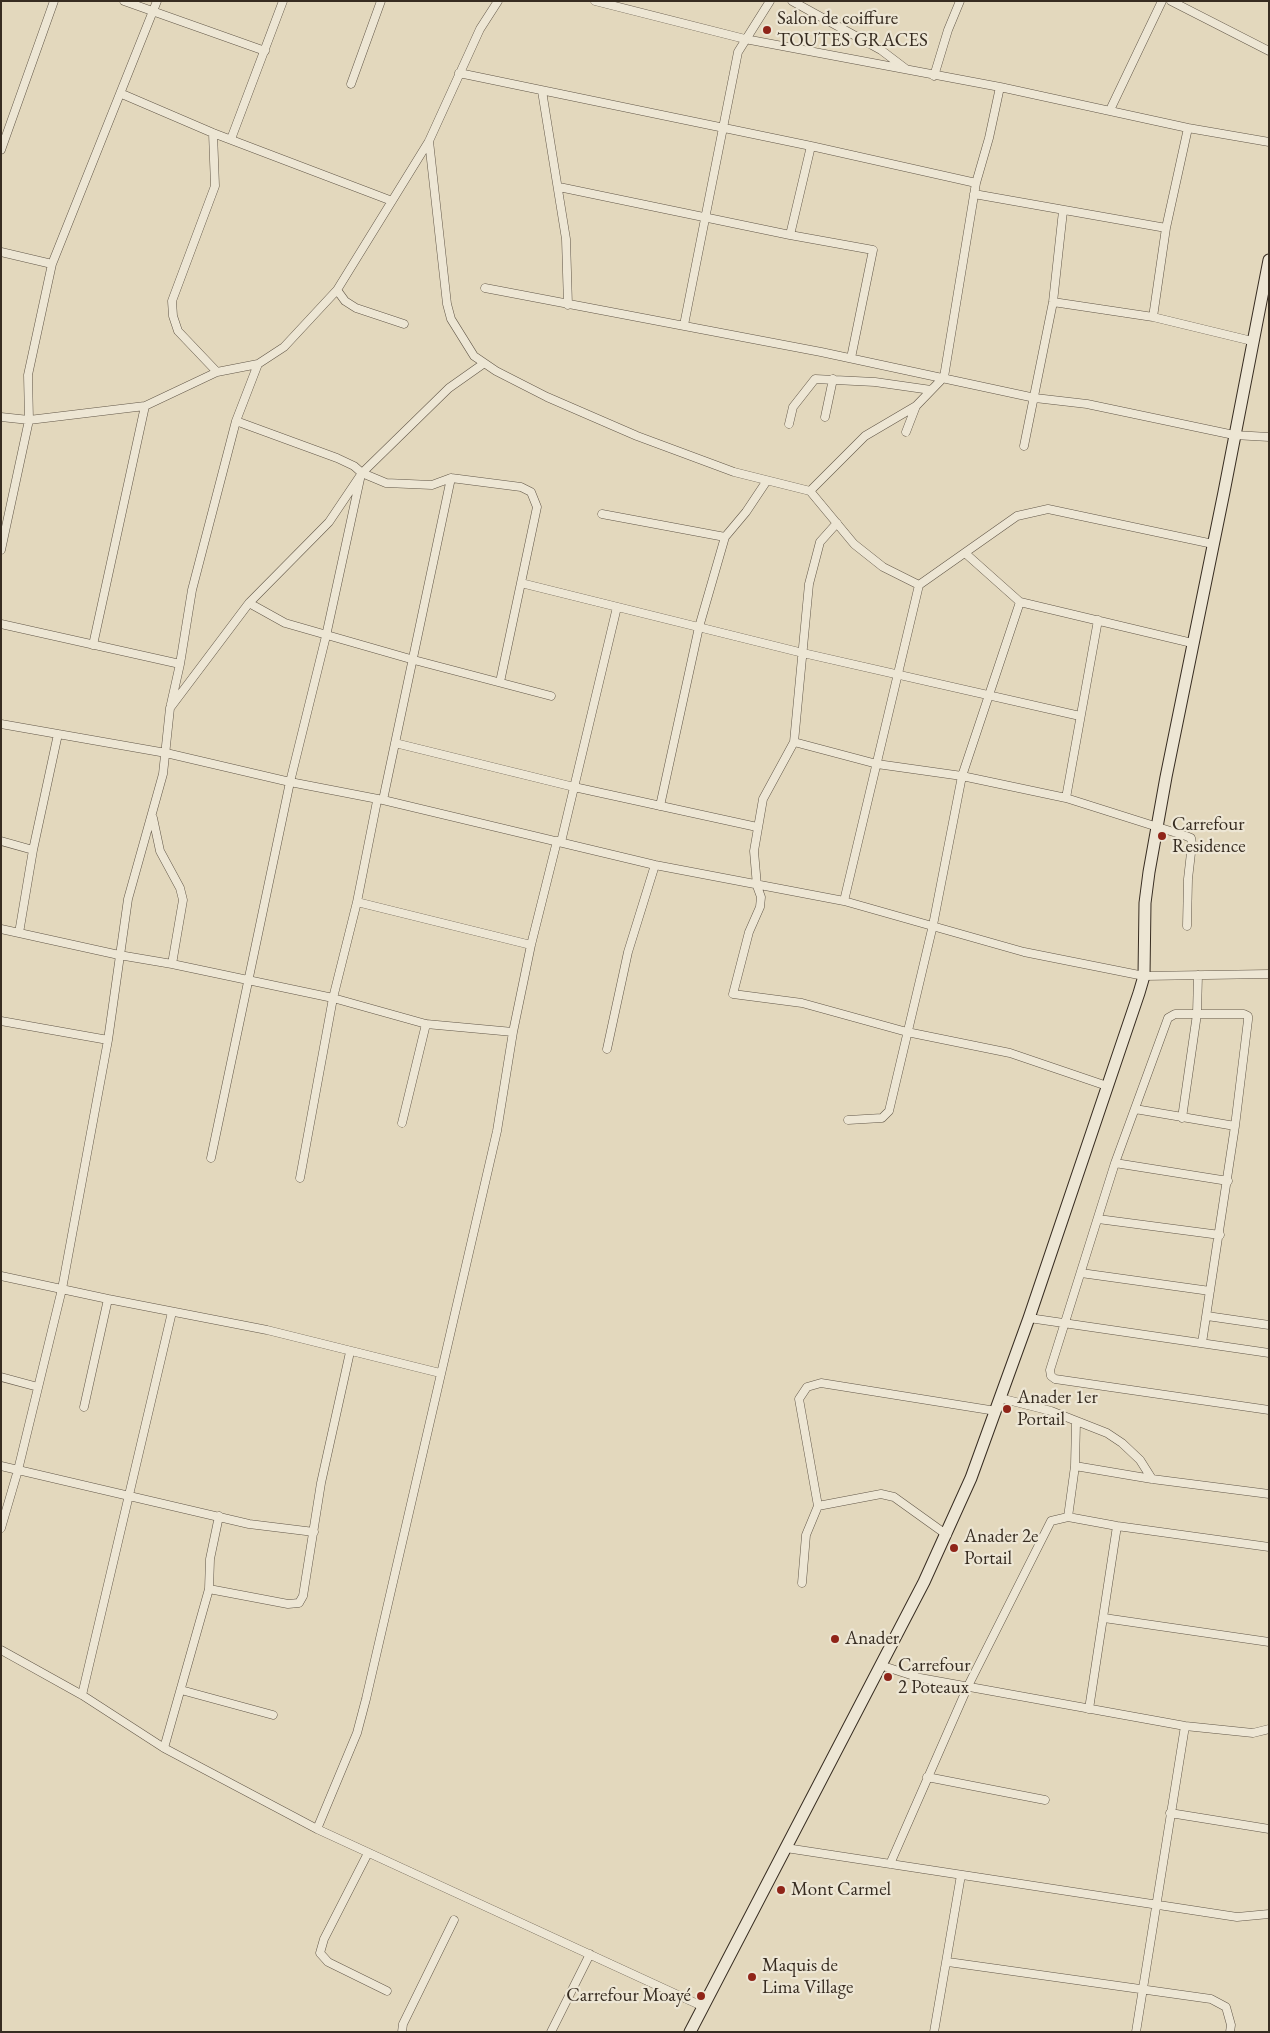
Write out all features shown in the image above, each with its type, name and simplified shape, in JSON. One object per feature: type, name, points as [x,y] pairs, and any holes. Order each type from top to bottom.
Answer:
[{"type":"street","points":[[1,150],[54,1]]},
{"type":"street","points":[[124,1],[265,51]]},
{"type":"street","points":[[1,550],[29,420],[28,375],[52,264],[122,94],[157,1]]},
{"type":"street","points":[[231,139],[283,1]]},
{"type":"street","points":[[351,84],[381,1]]},
{"type":"street","points":[[1,417],[29,420],[145,406],[217,372],[258,364],[284,347],[338,290],[429,142],[480,29],[498,1]]},
{"type":"street","points":[[595,1],[745,39],[1000,87],[1188,128],[1269,142]]},
{"type":"street","points":[[684,325],[738,52],[770,1]]},
{"type":"street","points":[[792,1],[881,50],[909,71]]},
{"type":"street","points":[[934,76],[948,30],[960,1]]},
{"type":"street","points":[[1110,110],[1162,1]]},
{"type":"street","points":[[1171,1],[1269,51]]},
{"type":"street","points":[[459,73],[811,146],[976,183]]},
{"type":"street","points":[[810,491],[866,436],[916,406],[944,378],[976,183],[989,138],[1000,87]]},
{"type":"street","points":[[542,91],[566,238],[568,305]]},
{"type":"street","points":[[122,94],[213,133],[392,201]]},
{"type":"street","points":[[1153,316],[1166,228],[1188,128]]},
{"type":"street","points":[[213,133],[215,186],[172,301],[173,316],[178,331],[217,372]]},
{"type":"street","points":[[429,142],[447,304],[451,319],[469,348],[483,364],[547,397],[638,436],[734,472],[766,482],[810,491],[854,544],[883,566],[919,585]]},
{"type":"street","points":[[790,235],[811,146]]},
{"type":"street","points":[[559,187],[874,251],[850,358]]},
{"type":"street","points":[[974,194],[1166,228]]},
{"type":"street","points":[[1024,446],[1053,302],[1063,211]]},
{"type":"street","points":[[1,252],[52,264]]},
{"type":"street","points":[[690,2032],[947,1535],[971,1478],[1029,1318],[1144,976],[1145,903],[1157,828],[1269,260]]},
{"type":"street","points":[[485,288],[850,358],[1035,398],[1087,404],[1234,434],[1269,437]]},
{"type":"street","points":[[338,290],[344,301],[356,308],[404,324]]},
{"type":"street","points":[[1053,302],[1153,316],[1252,341]]},
{"type":"street","points":[[1,1528],[18,1470],[62,1289],[108,1040],[128,899],[153,816],[166,753],[170,708],[180,664],[192,590],[236,421],[258,364]]},
{"type":"street","points":[[170,708],[249,603],[329,522],[362,473],[449,388],[483,364]]},
{"type":"street","points":[[789,424],[793,407],[811,382],[819,378],[931,390]]},
{"type":"street","points":[[825,417],[833,380]]},
{"type":"street","points":[[93,645],[145,406]]},
{"type":"street","points":[[906,432],[916,406]]},
{"type":"street","points":[[236,421],[337,458],[354,466],[362,473],[386,483],[432,485],[451,478],[521,487],[531,492],[537,507],[500,682]]},
{"type":"street","points":[[211,1158],[290,782],[326,636],[362,473]]},
{"type":"street","points":[[300,1178],[334,998],[414,660],[451,478]]},
{"type":"street","points":[[660,806],[699,627],[725,537],[746,512],[766,482]]},
{"type":"street","points":[[844,902],[919,585],[1017,516],[1048,509],[1213,544]]},
{"type":"street","points":[[602,514],[725,537]]},
{"type":"street","points":[[837,523],[820,542],[809,584],[794,742],[763,798],[754,851],[757,886],[761,897],[760,907],[749,932],[733,994],[802,1003],[907,1032],[1010,1053],[1107,1086]]},
{"type":"street","points":[[965,553],[1020,602],[1192,643]]},
{"type":"street","points":[[521,583],[802,653],[1080,716]]},
{"type":"street","points":[[848,1120],[882,1118],[889,1110],[932,925],[962,776],[1020,602]]},
{"type":"street","points":[[249,603],[285,623],[326,636],[551,696]]},
{"type":"street","points":[[318,1829],[357,1733],[497,1131],[513,1032],[531,944],[574,787],[617,606]]},
{"type":"street","points":[[1066,798],[1098,620]]},
{"type":"street","points":[[1,624],[180,664]]},
{"type":"street","points":[[1,724],[166,753],[655,865],[844,902],[1024,952],[1144,976],[1269,974]]},
{"type":"street","points":[[19,933],[32,850],[58,734]]},
{"type":"street","points":[[794,742],[877,764],[962,776],[1066,798],[1191,838],[1187,926]]},
{"type":"street","points":[[395,743],[574,787],[757,827]]},
{"type":"street","points":[[153,816],[160,852],[180,888],[183,900],[172,964]]},
{"type":"street","points":[[1,841],[32,850]]},
{"type":"street","points":[[607,1049],[628,952],[655,865]]},
{"type":"street","points":[[357,902],[531,944]]},
{"type":"street","points":[[1,929],[119,956],[249,979],[334,998],[426,1024],[513,1032]]},
{"type":"street","points":[[1182,1118],[1197,1014],[1198,975]]},
{"type":"street","points":[[1202,1343],[1228,1181],[1248,1016],[1175,1014],[1168,1018],[1115,1163],[1081,1272],[1062,1324],[1050,1370],[1051,1376],[1055,1379],[1269,1410]]},
{"type":"street","points":[[1,1021],[108,1040]]},
{"type":"street","points":[[402,1123],[426,1024]]},
{"type":"street","points":[[1135,1109],[1235,1126]]},
{"type":"street","points":[[1115,1163],[1228,1181]]},
{"type":"street","points":[[1098,1219],[1220,1236]]},
{"type":"street","points":[[1081,1272],[1210,1291]]},
{"type":"street","points":[[1,1276],[267,1330],[440,1373]]},
{"type":"street","points":[[84,1407],[108,1299]]},
{"type":"street","points":[[82,1695],[172,1312]]},
{"type":"street","points":[[1207,1316],[1269,1325]]},
{"type":"street","points":[[1029,1318],[1269,1354]]},
{"type":"street","points":[[209,1589],[288,1604],[299,1603],[303,1596],[321,1483],[350,1352]]},
{"type":"street","points":[[1,1377],[38,1386]]},
{"type":"street","points":[[802,1583],[806,1535],[818,1506],[799,1399],[807,1386],[821,1383],[996,1411]]},
{"type":"street","points":[[1000,1398],[1051,1411],[1107,1434],[1122,1443],[1140,1460],[1152,1479]]},
{"type":"street","points":[[1068,1517],[1075,1466],[1076,1422]]},
{"type":"street","points":[[1,1466],[283,1530],[314,1532]]},
{"type":"street","points":[[1075,1466],[1152,1479],[1269,1494]]},
{"type":"street","points":[[818,1506],[880,1494],[909,1506],[947,1535]]},
{"type":"street","points":[[164,1748],[209,1589],[210,1560],[219,1516]]},
{"type":"street","points":[[890,1864],[968,1686],[1051,1521],[1068,1517],[1117,1526],[1269,1547]]},
{"type":"street","points":[[1090,1709],[1117,1526]]},
{"type":"street","points":[[1104,1618],[1269,1642]]},
{"type":"street","points":[[1,1650],[82,1695],[164,1748],[318,1829],[704,2007]]},
{"type":"street","points":[[880,1665],[920,1678],[1185,1726],[1253,1733],[1269,1729]]},
{"type":"street","points":[[181,1690],[274,1715]]},
{"type":"street","points":[[1136,2032],[1185,1726]]},
{"type":"street","points":[[927,1777],[1045,1800]]},
{"type":"street","points":[[1170,1814],[1269,1829]]},
{"type":"street","points":[[786,1848],[1238,1917],[1269,1914]]},
{"type":"street","points":[[368,1853],[324,1939],[320,1953],[328,1962],[387,1991]]},
{"type":"street","points":[[934,2032],[948,1962],[961,1875]]},
{"type":"street","points":[[402,2032],[404,2024],[454,1920]]},
{"type":"street","points":[[550,2032],[590,1954]]},
{"type":"street","points":[[948,1962],[1211,1999],[1226,2007],[1231,2025],[1230,2032]]},
{"type":"place","name":"Salon de coiffure TOUTES GRACES","points":[[767,30]]},
{"type":"place","name":"Carrefour Residence","points":[[1162,836]]},
{"type":"place","name":"Anader 1er Portail","points":[[1007,1409]]},
{"type":"place","name":"Anader 2e Portail","points":[[954,1548]]},
{"type":"place","name":"Anader","points":[[835,1639]]},
{"type":"place","name":"Carrefour 2 Poteaux","points":[[888,1677]]},
{"type":"place","name":"Mont Carmel","points":[[781,1890]]},
{"type":"place","name":"Maquis de Lima Village","points":[[752,1977]]},
{"type":"place","name":"Carrefour Moayé","points":[[701,1996]]}]
